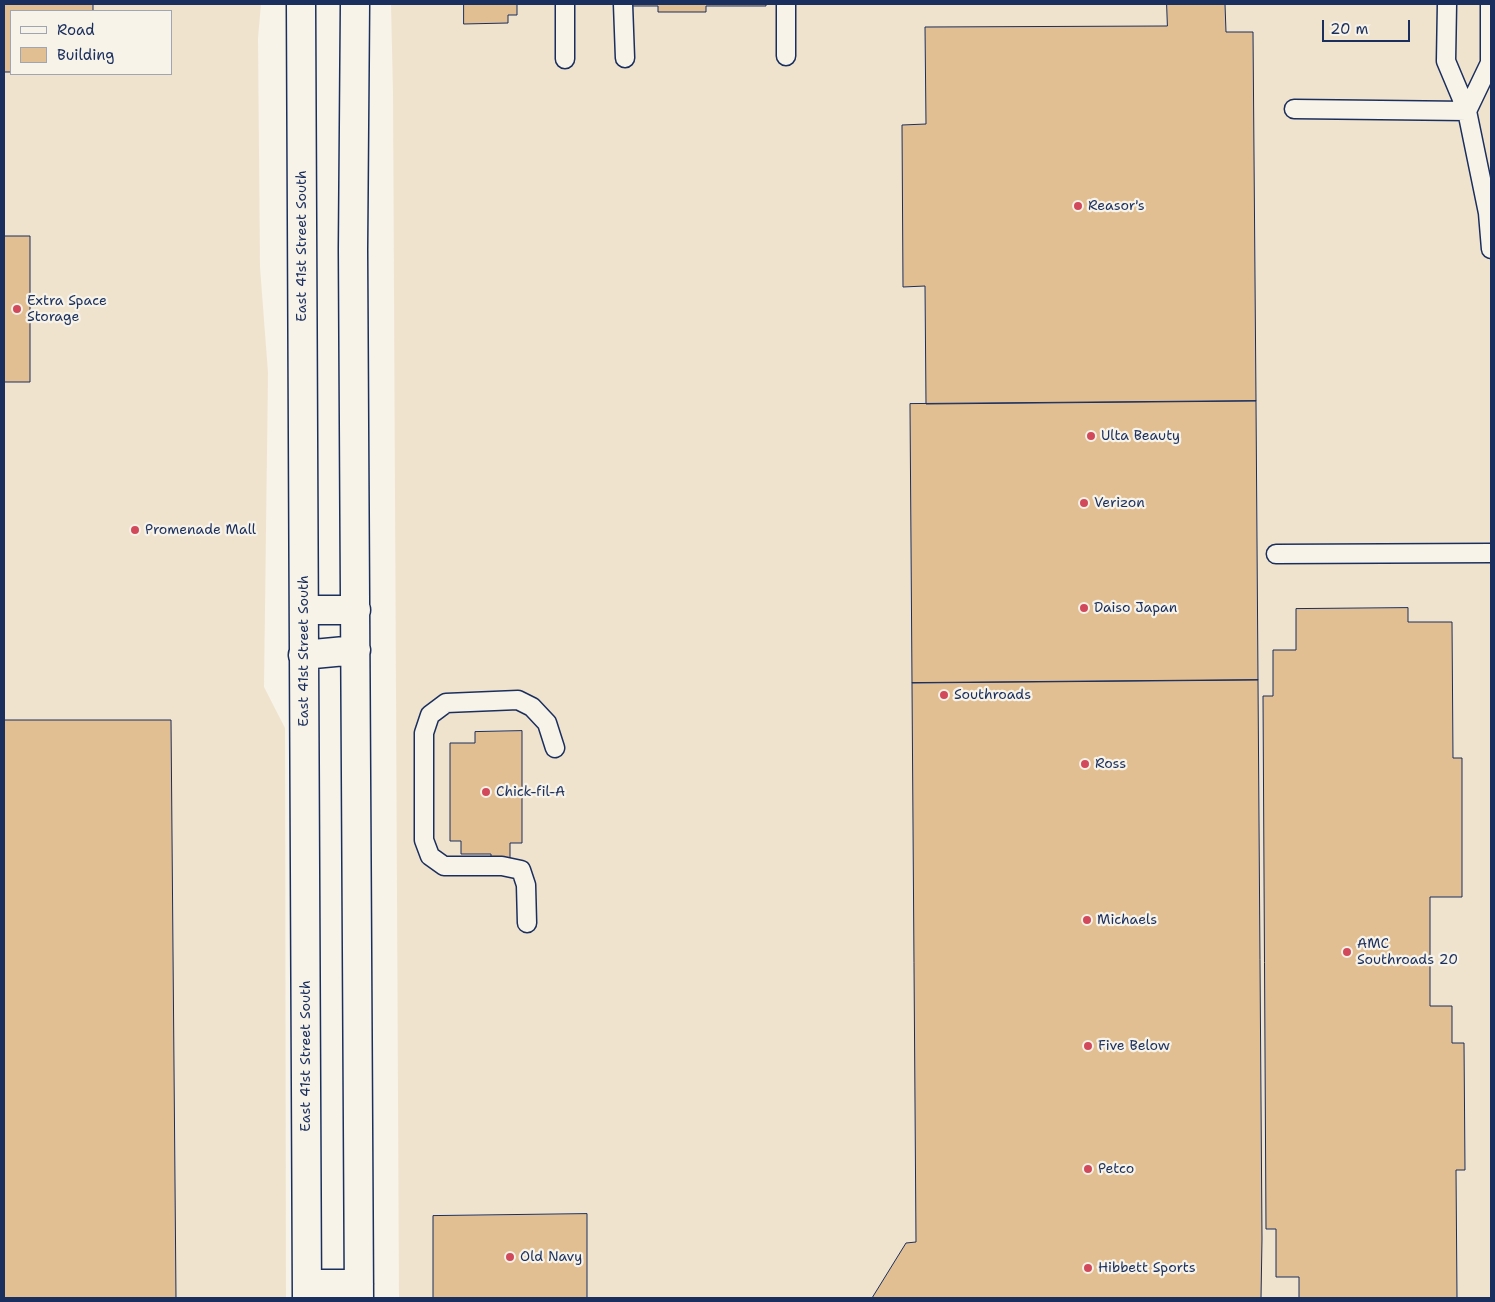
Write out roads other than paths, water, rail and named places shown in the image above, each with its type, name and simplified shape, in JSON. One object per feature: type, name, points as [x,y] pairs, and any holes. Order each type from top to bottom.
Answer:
[{"type":"main road","name":"East 41st Street South","points":[[301,4],[307,1291]]},
{"type":"main road","points":[[307,1291],[359,1291],[353,260],[355,4]]},
{"type":"main road","points":[[305,610],[356,610]]},
{"type":"main road","points":[[303,656],[356,650]]},
{"type":"lane","points":[[565,4],[565,59]]},
{"type":"lane","points":[[623,4],[625,58]]},
{"type":"lane","points":[[786,4],[786,56]]},
{"type":"lane","points":[[1447,4],[1446,61],[1467,111],[1488,213],[1491,249]]},
{"type":"lane","points":[[1467,111],[1490,63],[1490,4]]},
{"type":"lane","points":[[1294,109],[1467,111]]},
{"type":"lane","points":[[1276,554],[1491,553]]},
{"type":"lane","points":[[527,923],[526,885],[521,870],[502,866],[444,866],[430,856],[424,840],[424,732],[430,715],[446,704],[518,700],[532,707],[547,723],[554,748]]},
{"type":"place","name":"Reasor's","points":[[1078,206]]},
{"type":"place","name":"Extra Space Storage","points":[[17,309]]},
{"type":"place","name":"Ulta Beauty","points":[[1091,436]]},
{"type":"place","name":"Verizon","points":[[1084,503]]},
{"type":"place","name":"Promenade Mall","points":[[135,530]]},
{"type":"place","name":"Daiso Japan","points":[[1084,608]]},
{"type":"place","name":"Southroads","points":[[944,695]]},
{"type":"place","name":"Ross","points":[[1085,764]]},
{"type":"place","name":"Chick-fil-A","points":[[486,792]]},
{"type":"place","name":"Michaels","points":[[1087,920]]},
{"type":"place","name":"AMC Southroads 20","points":[[1347,952]]},
{"type":"place","name":"Five Below","points":[[1088,1046]]},
{"type":"place","name":"Petco","points":[[1088,1169]]},
{"type":"place","name":"Old Navy","points":[[510,1257]]},
{"type":"place","name":"Hibbett Sports","points":[[1088,1268]]}]
